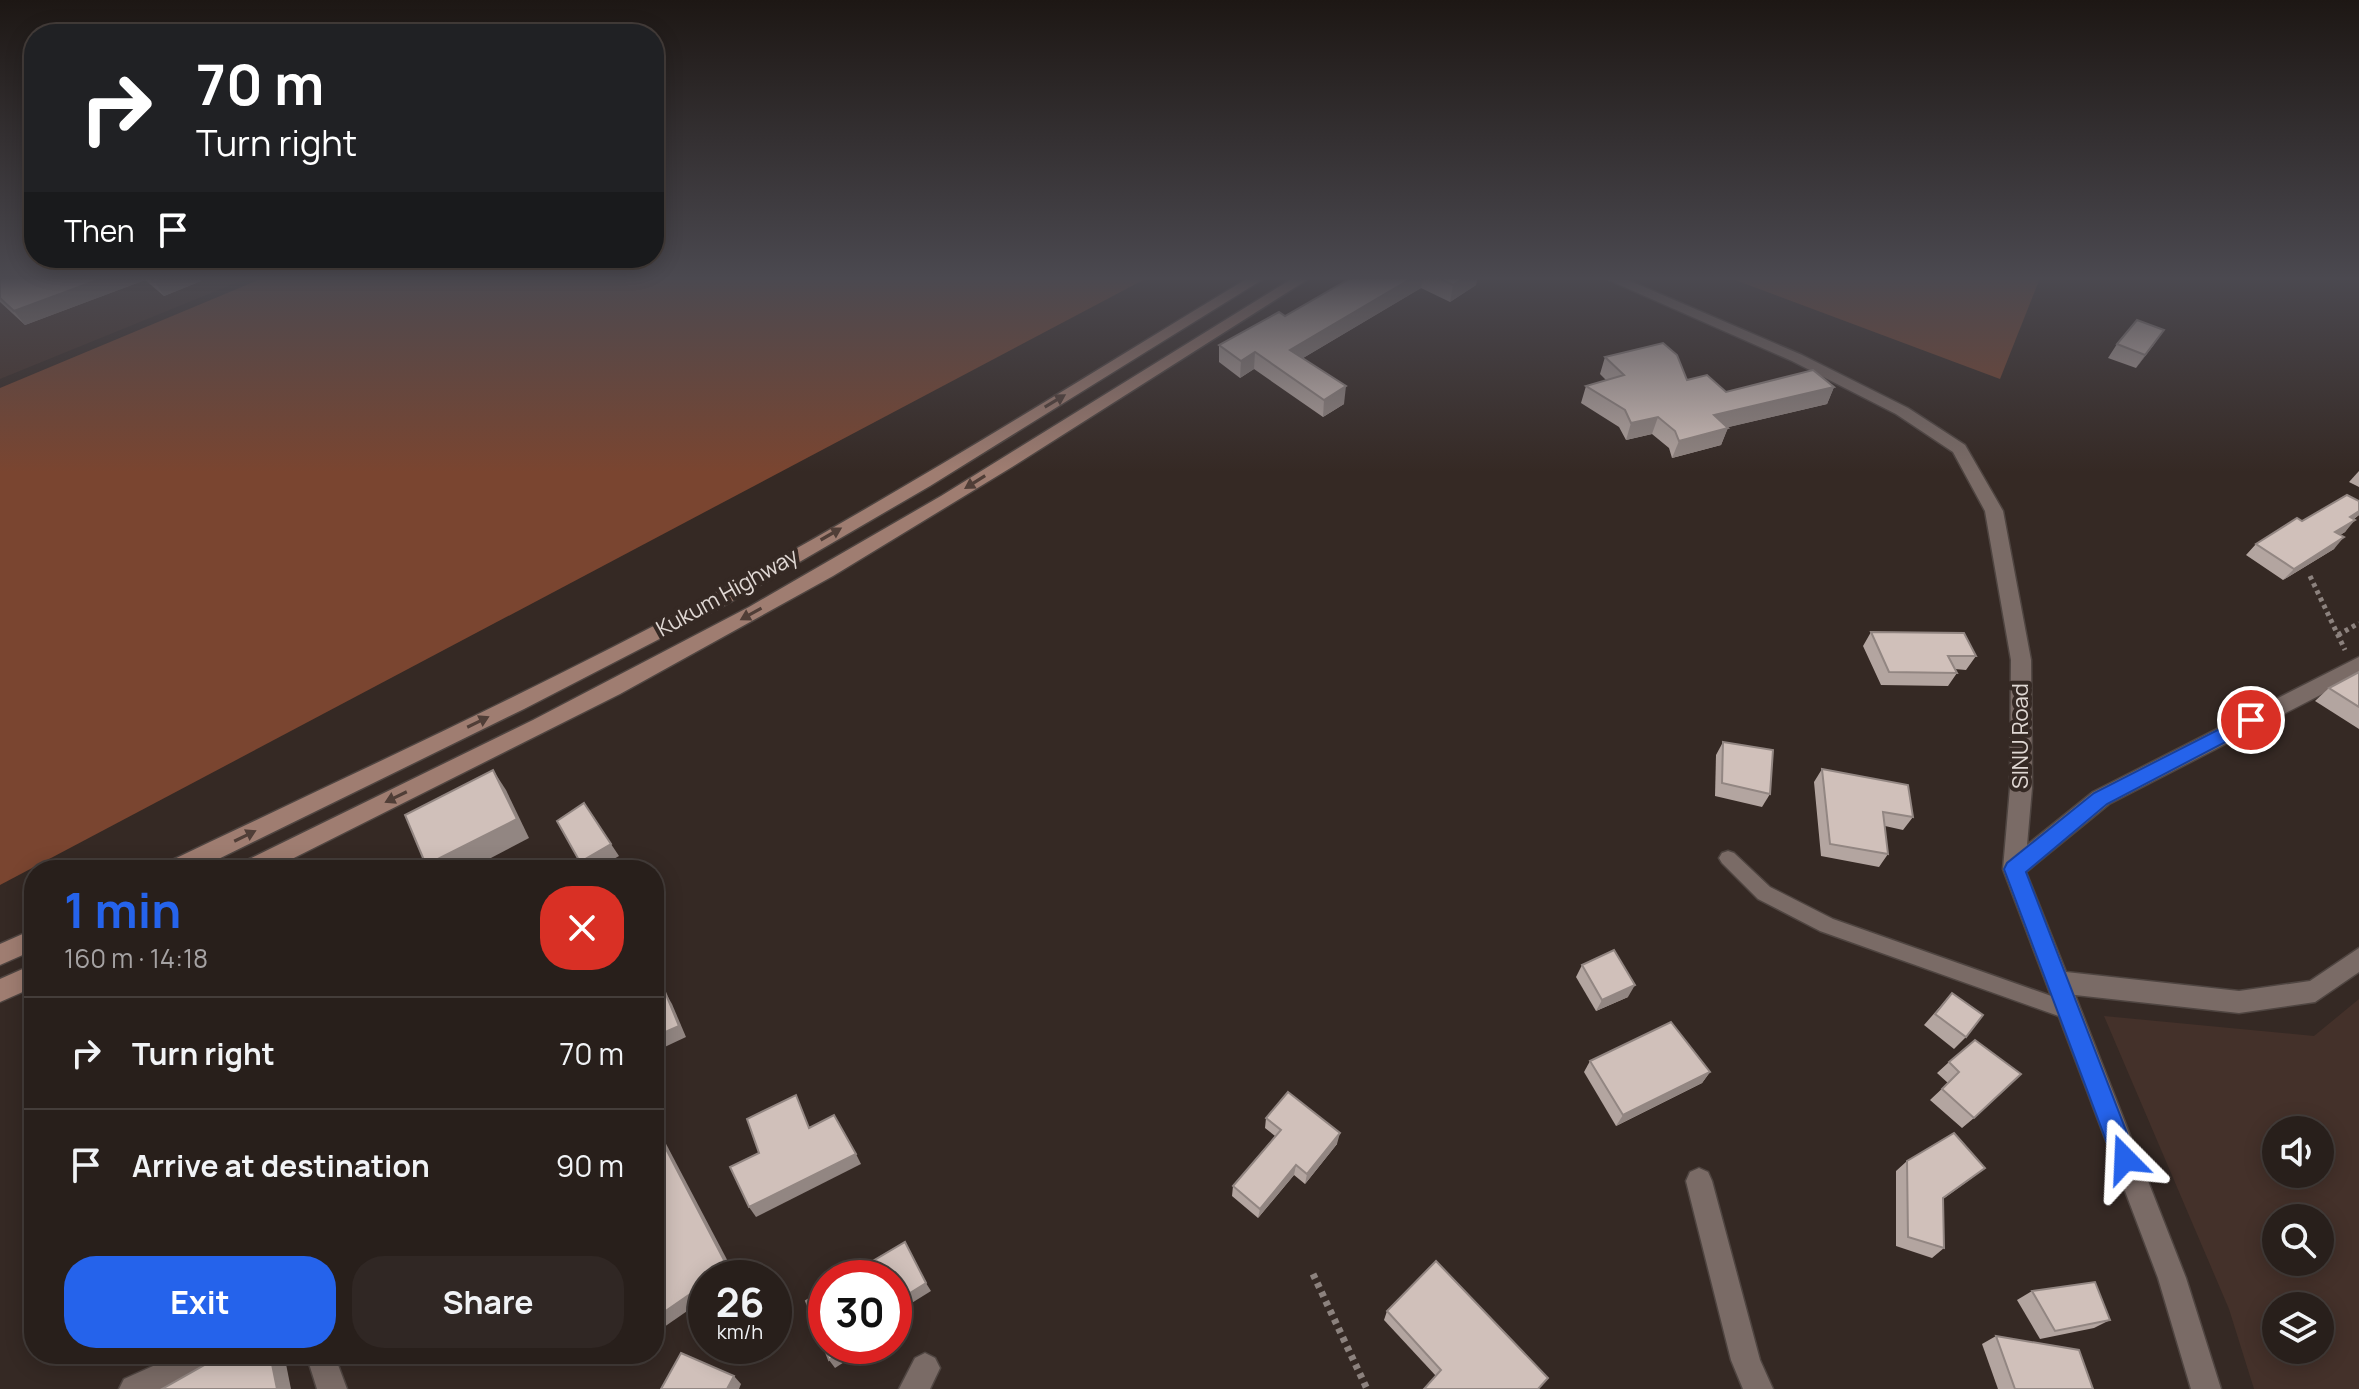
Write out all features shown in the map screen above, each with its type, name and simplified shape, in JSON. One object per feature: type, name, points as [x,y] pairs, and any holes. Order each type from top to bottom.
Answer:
[{"type":"main road","name":"Kukum Highway","points":[[194,860],[716,601],[1151,343]]},
{"type":"main road","name":"Kukum Highway","points":[[269,860],[599,695],[781,598],[925,514],[1199,343]]},
{"type":"main road","points":[[0,955],[24,944]]},
{"type":"main road","points":[[0,991],[24,980]]},
{"type":"street","name":"SINU Road","points":[[1758,343],[1863,389],[1959,449],[1994,511],[2021,660],[2021,788],[2014,869],[2172,1278],[2206,1389]]},
{"type":"street","points":[[2014,869],[2101,798],[2356,666]]},
{"type":"street","points":[[2057,982],[2239,1002],[2315,991],[2359,958]]},
{"type":"street","points":[[1699,1181],[1746,1360],[1758,1389]]},
{"type":"street","points":[[134,1389],[191,1364]]},
{"type":"street","points":[[323,1364],[332,1389]]},
{"type":"lane","points":[[1728,858],[1764,893],[1827,925],[2067,1010]]},
{"type":"path","points":[[2310,576],[2356,666]]},
{"type":"path","points":[[2338,635],[2359,623]]},
{"type":"path","points":[[1313,1274],[1367,1389]]},
{"type":"shaded area","points":[[0,343],[89,343],[0,379]]},
{"type":"shaded area","points":[[108,343],[1025,343],[47,860],[24,860],[24,872],[0,885],[0,388]]},
{"type":"shaded area","points":[[1903,343],[2014,343],[2000,379]]},
{"type":"shaded area","points":[[2359,999],[2359,1389],[2254,1389],[2229,1309],[2104,1016],[2314,1036]]},
{"type":"building","points":[[1302,343],[1290,350],[1346,386],[1324,400],[1255,352],[1241,361],[1219,345]]},
{"type":"building","points":[[1663,343],[1677,355],[1687,380],[1707,375],[1726,392],[1813,370],[1834,387],[1714,415],[1728,428],[1679,441],[1675,431],[1658,417],[1631,423],[1625,410],[1586,386],[1624,375],[1605,357]]},
{"type":"building","points":[[2118,343],[2154,343],[2145,355]]},
{"type":"building","points":[[2347,495],[2359,501],[2359,511],[2350,517],[2355,520],[2335,532],[2344,537],[2294,569],[2256,544],[2297,518],[2302,521]]},
{"type":"building","points":[[1871,632],[1964,633],[1976,656],[1948,656],[1957,673],[1889,672]]},
{"type":"building","points":[[2359,672],[2359,707],[2329,688]]},
{"type":"building","points":[[1723,742],[1773,750],[1770,794],[1722,783]]},
{"type":"building","points":[[1822,769],[1908,785],[1913,817],[1883,812],[1888,854],[1830,844]]},
{"type":"building","points":[[493,770],[517,819],[436,860],[424,860],[405,815]]},
{"type":"building","points":[[584,803],[611,844],[579,860],[557,821]]},
{"type":"building","points":[[1614,950],[1635,985],[1602,1000],[1582,965]]},
{"type":"building","points":[[664,992],[679,1026],[664,1033]]},
{"type":"building","points":[[1952,993],[1983,1015],[1966,1037],[1935,1014]]},
{"type":"building","points":[[1671,1022],[1710,1072],[1623,1115],[1590,1061]]},
{"type":"building","points":[[1975,1040],[2021,1074],[1974,1118],[1942,1089],[1959,1072],[1949,1062]]},
{"type":"building","points":[[1288,1092],[1340,1133],[1307,1174],[1296,1165],[1260,1209],[1233,1186],[1281,1130],[1266,1118]]},
{"type":"building","points":[[796,1095],[809,1128],[834,1115],[856,1154],[749,1207],[730,1167],[759,1153],[747,1119]]},
{"type":"building","points":[[1954,1133],[1985,1168],[1943,1198],[1944,1248],[1908,1237],[1907,1161]]},
{"type":"building","points":[[664,1145],[724,1260],[688,1260],[688,1295],[664,1312]]},
{"type":"building","points":[[905,1242],[926,1283],[912,1292],[912,1260],[874,1260]]},
{"type":"building","points":[[1436,1261],[1548,1378],[1538,1389],[1424,1389],[1441,1370],[1387,1311]]},
{"type":"building","points":[[2095,1282],[2110,1320],[2055,1331],[2032,1291]]},
{"type":"building","points":[[1996,1336],[2079,1350],[2093,1389],[2015,1389]]},
{"type":"building","points":[[681,1353],[688,1356],[688,1364],[706,1364],[734,1376],[727,1389],[661,1389]]},
{"type":"building","points":[[206,1364],[272,1364],[277,1389],[162,1389]]},
{"type":"route","points":[[2125,1159],[2014,869],[2101,798],[2251,720]]}]
